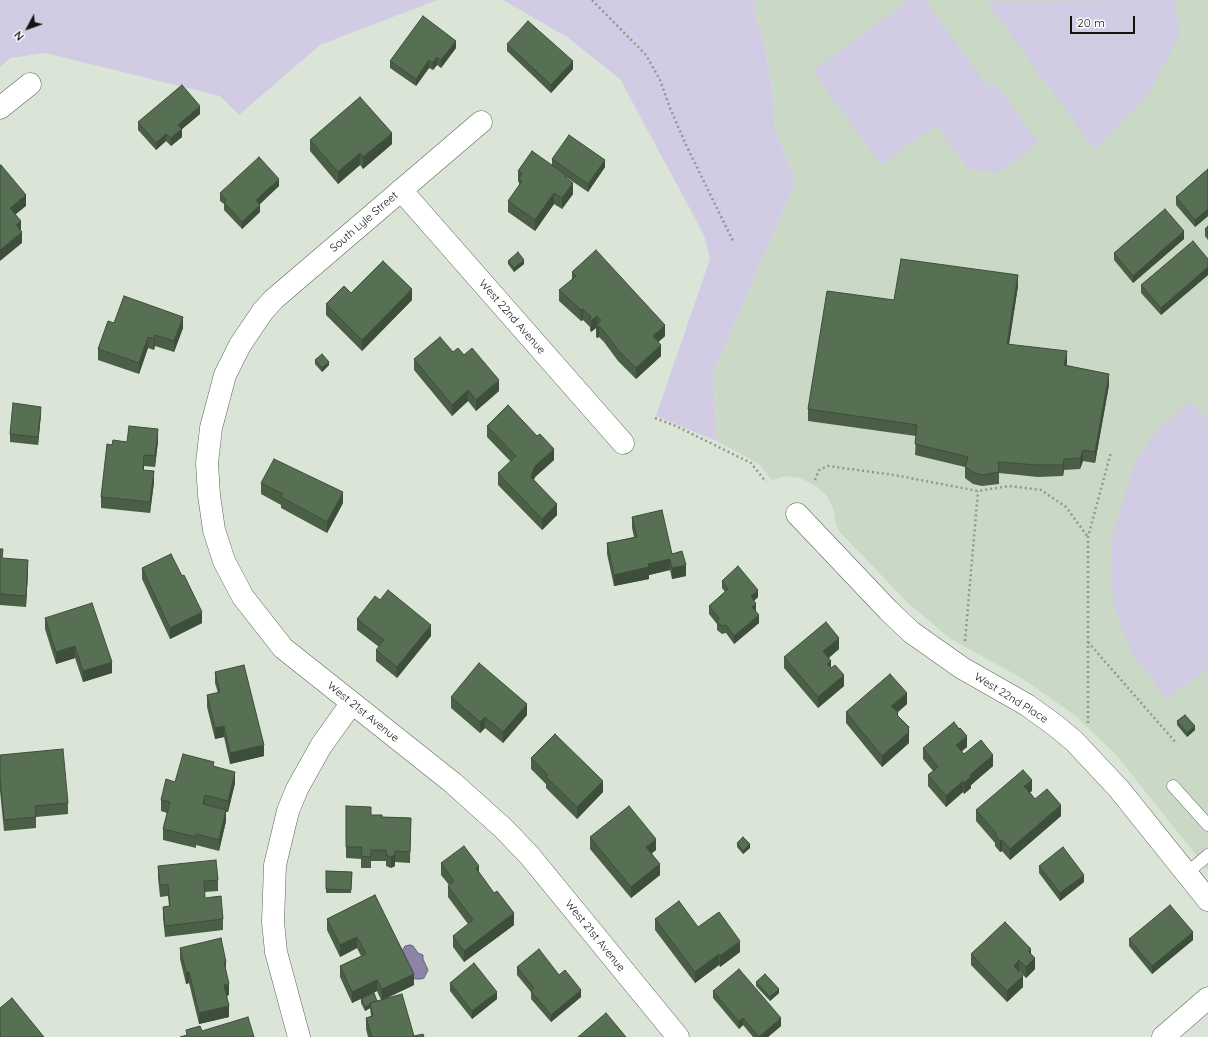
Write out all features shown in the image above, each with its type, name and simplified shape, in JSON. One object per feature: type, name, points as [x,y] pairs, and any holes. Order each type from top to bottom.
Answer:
[{"type":"street","points":[[0,108],[30,84]]},
{"type":"street","name":"South Lyle Street","points":[[252,326],[274,299],[481,122]]},
{"type":"street","name":"West 22nd Avenue","points":[[401,190],[623,443]]},
{"type":"street","name":"West 21st Avenue","points":[[252,326],[240,345],[225,375],[211,428],[207,463],[209,495],[214,530],[224,561],[243,597],[283,648],[351,704],[453,783],[503,828],[529,855],[678,1037]]},
{"type":"street","name":"West 22nd Place","points":[[797,514],[888,610],[911,632],[962,668],[1027,705],[1074,741],[1119,789],[1208,900]]},
{"type":"street","points":[[299,1037],[276,952],[273,922],[275,865],[286,818],[297,789],[321,746],[351,704]]},
{"type":"street","points":[[1163,1037],[1208,998]]},
{"type":"lane","points":[[1173,786],[1208,825]]},
{"type":"lane","points":[[1187,873],[1208,855]]},
{"type":"path","points":[[592,0],[646,56],[660,80],[684,140],[734,243]]},
{"type":"path","points":[[655,418],[676,426],[751,463],[766,482]]},
{"type":"path","points":[[1088,723],[1088,537],[1110,452]]},
{"type":"path","points":[[815,480],[820,470],[828,466],[894,475],[978,491],[1009,486],[1041,490],[1066,507],[1088,537]]},
{"type":"path","points":[[965,641],[978,491]]},
{"type":"path","points":[[1088,642],[1177,744]]},
{"type":"shaded area","points":[[0,0],[437,0],[320,45],[239,115],[220,96],[45,53],[11,58],[0,67]]},
{"type":"shaded area","points":[[503,0],[756,0],[754,9],[764,43],[771,81],[775,131],[796,181],[713,374],[717,441],[656,416],[710,259],[704,235],[620,79],[567,37]]},
{"type":"shaded area","points":[[756,0],[1208,0],[1208,870],[1117,756],[1076,716],[1020,677],[951,639],[909,604],[840,532],[836,525],[833,508],[827,496],[816,486],[800,478],[786,476],[772,480],[759,464],[717,441],[713,374],[796,181],[775,131],[771,81],[764,43],[754,9]]},
{"type":"shaded area","points":[[909,0],[925,0],[988,87],[995,83],[1039,143],[998,173],[968,169],[936,125],[881,165],[813,71]]},
{"type":"shaded area","points":[[1175,0],[1180,33],[1150,92],[1095,150],[986,1]]},
{"type":"shaded area","points":[[1190,401],[1208,419],[1208,669],[1167,699],[1131,652],[1113,602],[1111,540],[1135,462],[1156,432]]},
{"type":"shaded area","points":[[405,946],[413,946],[418,953],[423,955],[423,959],[428,970],[424,978],[415,979],[412,977],[402,951]]},
{"type":"building","points":[[423,16],[456,41],[441,60],[437,57],[433,63],[429,60],[416,79],[390,61]]},
{"type":"building","points":[[528,21],[573,61],[551,85],[507,44]]},
{"type":"building","points":[[182,85],[200,106],[178,125],[182,129],[171,138],[166,134],[156,143],[138,122]]},
{"type":"building","points":[[360,97],[392,133],[363,157],[360,153],[338,172],[310,140]]},
{"type":"building","points":[[569,135],[605,160],[588,184],[552,159]]},
{"type":"building","points":[[532,151],[566,175],[565,177],[573,183],[562,198],[554,193],[535,220],[508,201],[522,181],[519,179],[522,173],[518,171]]},
{"type":"building","points":[[259,157],[279,179],[256,200],[260,205],[242,222],[224,202],[226,200],[220,193]]},
{"type":"building","points":[[1,165],[26,195],[10,208],[21,221],[16,225],[22,232],[0,250],[0,166]]},
{"type":"building","points":[[1208,169],[1208,209],[1195,220],[1176,197]]},
{"type":"building","points":[[1165,209],[1184,231],[1133,276],[1114,253]]},
{"type":"building","points":[[1208,226],[1208,233],[1205,229]]},
{"type":"building","points":[[1193,241],[1208,259],[1208,267],[1161,308],[1141,285]]},
{"type":"building","points":[[596,250],[665,325],[653,336],[661,345],[636,368],[618,350],[604,331],[599,326],[596,326],[601,320],[597,316],[591,321],[591,317],[583,309],[581,310],[559,290],[576,276],[572,272]]},
{"type":"building","points":[[518,252],[524,260],[514,268],[508,261]]},
{"type":"building","points":[[901,259],[1018,275],[1007,344],[1067,351],[1064,365],[1109,374],[1095,452],[1083,450],[1080,458],[1064,459],[1063,465],[998,462],[999,472],[982,475],[965,467],[968,457],[915,444],[917,425],[808,409],[827,291],[894,300]]},
{"type":"building","points":[[383,261],[412,289],[362,340],[326,304],[344,286],[351,293]]},
{"type":"building","points":[[124,296],[183,317],[174,341],[155,335],[154,339],[148,337],[139,363],[98,349],[108,321],[114,323]]},
{"type":"building","points":[[440,337],[453,352],[458,348],[464,355],[472,348],[499,380],[476,400],[468,390],[452,405],[414,359]]},
{"type":"building","points":[[322,354],[329,362],[322,368],[315,360]]},
{"type":"building","points":[[13,403],[41,407],[38,437],[10,434]]},
{"type":"building","points":[[508,405],[537,436],[540,434],[554,449],[535,466],[531,477],[557,504],[542,519],[498,473],[516,456],[487,426]]},
{"type":"building","points":[[129,426],[158,429],[155,456],[144,455],[143,470],[154,471],[150,502],[101,497],[107,444],[112,445],[113,440],[127,442]]},
{"type":"building","points":[[274,459],[343,492],[327,522],[281,497],[283,494],[261,483]]},
{"type":"building","points":[[662,510],[672,554],[682,551],[686,565],[672,568],[670,559],[648,564],[649,567],[614,575],[607,543],[637,537],[632,517]]},
{"type":"building","points":[[0,549],[3,549],[2,558],[28,560],[26,596],[0,594]]},
{"type":"building","points":[[171,554],[182,576],[184,575],[202,612],[170,628],[142,568]]},
{"type":"building","points":[[738,566],[758,590],[751,596],[756,604],[752,607],[759,615],[734,636],[726,625],[722,626],[717,622],[719,618],[709,606],[728,589],[722,581]]},
{"type":"building","points":[[388,590],[431,625],[397,667],[376,650],[384,640],[357,619],[375,596],[380,600]]},
{"type":"building","points":[[92,603],[112,662],[83,671],[75,646],[56,652],[45,618]]},
{"type":"building","points":[[826,622],[839,638],[823,651],[831,661],[827,664],[831,668],[835,665],[844,675],[818,697],[784,657]]},
{"type":"building","points":[[479,663],[527,704],[503,732],[485,717],[480,722],[451,697]]},
{"type":"building","points":[[244,665],[264,745],[230,753],[224,726],[215,728],[207,695],[220,692],[215,672]]},
{"type":"building","points":[[890,674],[907,693],[891,706],[898,712],[897,715],[909,727],[909,732],[882,756],[846,712]]},
{"type":"building","points":[[1185,715],[1195,726],[1187,733],[1177,721]]},
{"type":"building","points":[[954,722],[967,736],[956,745],[964,754],[981,740],[993,755],[970,775],[971,777],[964,783],[963,781],[946,796],[928,775],[938,767],[923,748]]},
{"type":"building","points":[[555,734],[603,781],[577,807],[546,777],[548,775],[531,758]]},
{"type":"building","points":[[63,749],[68,803],[35,806],[36,817],[4,820],[0,779],[0,755]]},
{"type":"building","points":[[183,754],[214,762],[213,766],[235,772],[228,801],[205,795],[203,804],[226,810],[219,840],[196,834],[196,837],[163,829],[170,802],[161,800],[166,779],[175,782]]},
{"type":"building","points":[[1023,770],[1032,780],[1024,786],[1035,799],[1047,789],[1061,805],[1010,849],[1002,840],[1000,841],[995,835],[997,834],[976,810]]},
{"type":"building","points":[[346,806],[371,807],[371,815],[411,818],[410,852],[395,851],[395,855],[391,857],[386,855],[386,850],[371,850],[371,857],[361,856],[362,847],[346,847]]},
{"type":"building","points":[[629,806],[656,839],[646,847],[660,864],[631,887],[590,837]]},
{"type":"building","points":[[743,837],[750,844],[743,851],[737,843]]},
{"type":"building","points":[[464,846],[479,866],[476,868],[494,893],[497,891],[514,913],[464,951],[453,936],[473,920],[448,886],[454,881],[441,863]]},
{"type":"building","points":[[1063,847],[1084,875],[1060,893],[1039,866]]},
{"type":"building","points":[[216,860],[218,880],[204,881],[205,898],[221,896],[223,919],[165,926],[163,907],[170,906],[168,885],[160,885],[158,866]]},
{"type":"building","points":[[326,871],[352,872],[351,890],[326,889]]},
{"type":"building","points":[[375,895],[414,974],[382,989],[377,980],[352,992],[340,966],[366,954],[357,937],[340,945],[327,919]]},
{"type":"building","points":[[679,901],[698,927],[719,912],[740,941],[720,956],[719,954],[695,972],[655,919]]},
{"type":"building","points":[[1170,905],[1193,932],[1152,966],[1129,939]]},
{"type":"building","points":[[1005,922],[1031,949],[1028,951],[1035,958],[1026,967],[1019,960],[1014,966],[1023,976],[1007,991],[971,954]]},
{"type":"building","points":[[221,938],[229,984],[224,985],[229,1006],[199,1013],[189,972],[186,972],[180,948]]},
{"type":"building","points":[[539,949],[559,975],[565,970],[581,990],[551,1015],[531,991],[534,988],[517,967]]},
{"type":"building","points":[[474,963],[497,992],[472,1011],[450,983]]},
{"type":"building","points":[[739,969],[781,1018],[759,1037],[743,1018],[739,1022],[713,991]]},
{"type":"building","points":[[765,974],[779,989],[770,997],[756,982]]},
{"type":"building","points":[[374,993],[377,1001],[370,1003],[370,1005],[365,1007],[361,999]]},
{"type":"building","points":[[402,994],[414,1036],[423,1034],[424,1037],[372,1037],[366,1018],[373,1016],[370,1003]]},
{"type":"building","points":[[12,998],[44,1037],[0,1037],[0,1008]]},
{"type":"building","points":[[606,1013],[626,1037],[578,1037]]},
{"type":"building","points":[[248,1017],[254,1037],[180,1037],[187,1035],[186,1030],[200,1026],[202,1031]]}]
